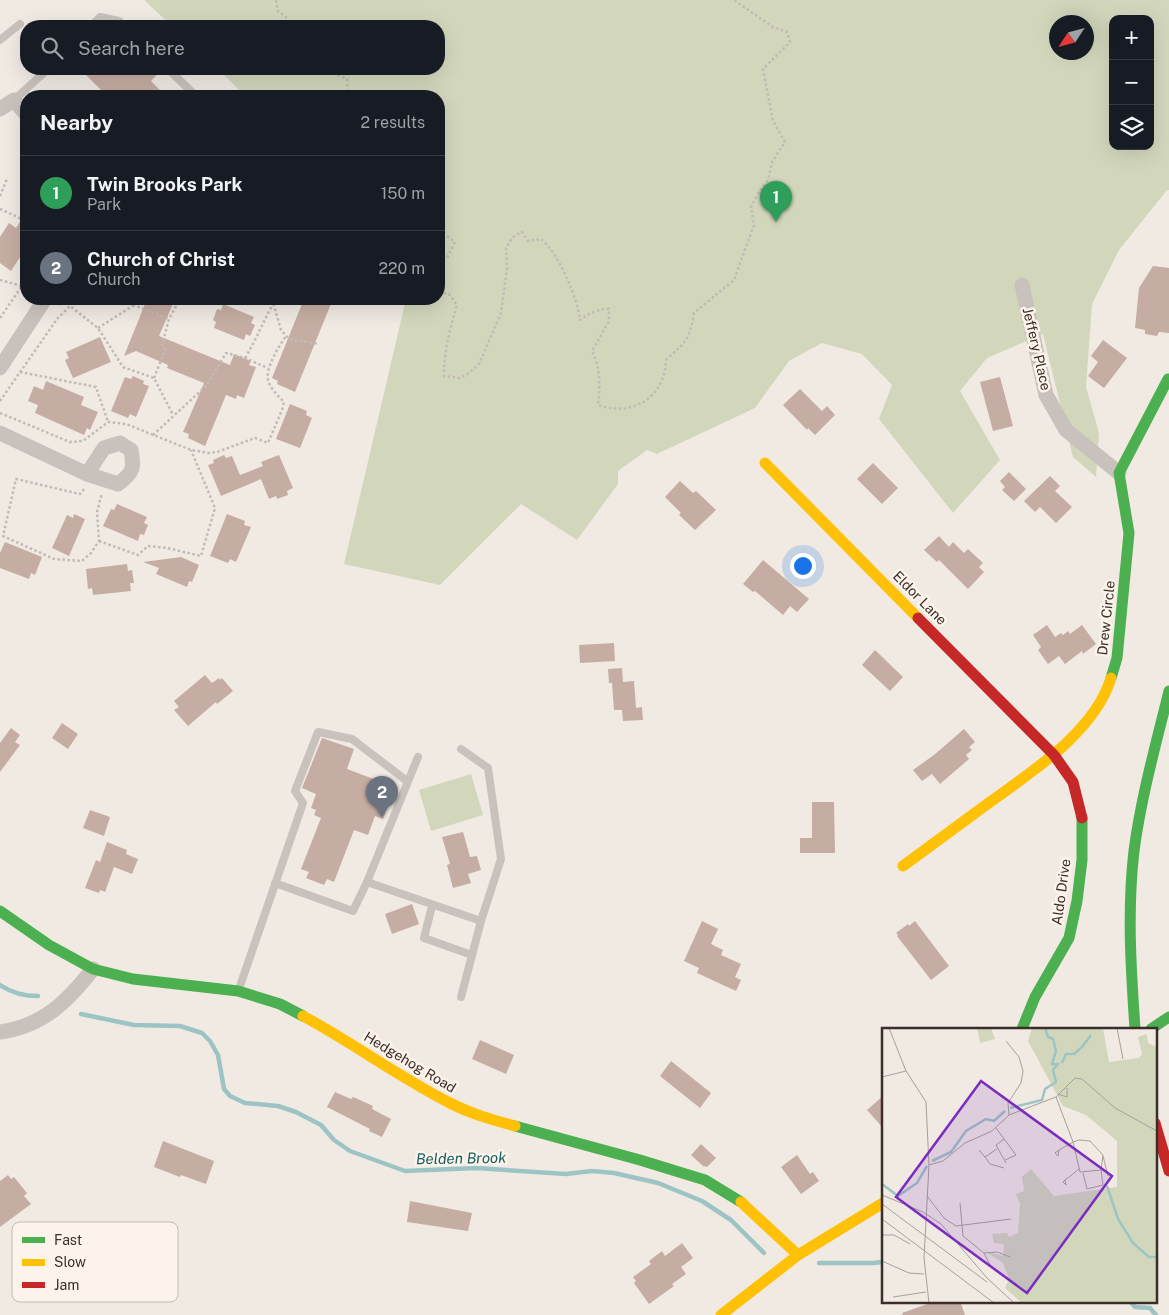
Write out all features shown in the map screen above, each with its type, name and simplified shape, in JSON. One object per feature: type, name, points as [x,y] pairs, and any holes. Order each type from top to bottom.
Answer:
[{"type":"main road","points":[[1119,474],[1168,379]]},
{"type":"main road","name":"Eldor Lane","points":[[765,463],[1054,755]]},
{"type":"main road","name":"Drew Circle","points":[[903,866],[1054,755],[1088,719],[1107,691],[1118,658],[1129,532],[1119,474]]},
{"type":"main road","points":[[1135,1028],[1130,919],[1134,850],[1147,781],[1169,691]]},
{"type":"main road","name":"Aldo Drive","points":[[1022,1028],[1035,997],[1070,938],[1082,860],[1082,816],[1073,782],[1054,755]]},
{"type":"main road","name":"Hedgehog Road","points":[[0,911],[49,945],[93,969],[133,979],[238,991],[280,1004],[320,1025],[410,1081],[452,1104],[486,1118],[640,1160],[705,1180],[742,1202],[798,1255]]},
{"type":"main road","points":[[1152,1028],[1169,1017]]},
{"type":"main road","points":[[1156,1126],[1169,1171]]},
{"type":"main road","points":[[722,1315],[798,1255],[882,1204]]},
{"type":"street","points":[[0,108],[14,100],[20,107]]},
{"type":"street","name":"Jeffery Place","points":[[1022,285],[1046,395],[1066,430],[1119,474]]},
{"type":"street","points":[[0,368],[41,305]]},
{"type":"street","points":[[0,433],[87,480],[106,480],[118,484],[129,476],[134,466],[131,450],[120,443],[104,448],[87,480]]},
{"type":"street","points":[[0,1032],[32,1024],[52,1012],[83,982],[93,969]]},
{"type":"lane","points":[[97,20],[100,17],[114,20]]},
{"type":"lane","points":[[0,40],[20,24]]},
{"type":"lane","points":[[25,90],[41,75]]},
{"type":"lane","points":[[174,75],[190,90]]},
{"type":"lane","points":[[14,100],[20,95]]},
{"type":"lane","points":[[238,991],[303,803],[295,791],[318,732],[352,739],[408,781]]},
{"type":"lane","points":[[461,749],[488,768],[501,859],[481,922],[461,997]]},
{"type":"lane","points":[[275,884],[353,911],[367,882],[418,757]]},
{"type":"lane","points":[[367,882],[481,922]]},
{"type":"lane","points":[[432,906],[424,938],[472,955]]},
{"type":"path","points":[[276,0],[278,11],[288,20]]},
{"type":"path","points":[[445,293],[450,295],[457,305],[450,327],[444,362],[444,376],[460,378],[470,374],[479,364],[501,313],[506,277],[506,248],[513,237],[522,232],[528,241],[541,239],[549,245],[568,282],[579,306],[580,320],[594,311],[609,309],[608,321],[592,351],[598,365],[600,392],[598,405],[609,409],[620,409],[637,406],[651,398],[665,373],[666,360],[686,342],[691,330],[694,313],[734,280],[754,225],[751,206],[768,180],[772,162],[785,142],[773,121],[763,69],[790,42],[787,32],[773,27],[734,0]]},
{"type":"path","points":[[338,75],[347,79],[348,90]]},
{"type":"path","points":[[0,196],[7,179]]},
{"type":"path","points":[[0,209],[20,219]]},
{"type":"path","points":[[445,234],[455,242],[445,259]]},
{"type":"path","points":[[0,280],[20,285]]},
{"type":"path","points":[[0,318],[20,289]]},
{"type":"path","points":[[98,328],[134,305],[169,319]]},
{"type":"path","points":[[154,378],[165,350],[162,345],[169,319],[177,305]]},
{"type":"path","points":[[245,358],[272,305]]},
{"type":"path","points":[[273,305],[282,330],[289,339],[319,344]]},
{"type":"path","points":[[0,401],[57,319],[70,306],[98,328],[123,367],[154,378],[173,415]]},
{"type":"path","points":[[0,413],[70,442],[83,441],[108,422],[126,424],[191,450],[209,453],[217,452],[255,438],[268,443],[284,402],[273,391],[267,381],[268,368],[286,336]]},
{"type":"path","points":[[153,435],[207,385],[226,353],[245,358],[268,368]]},
{"type":"path","points":[[20,372],[96,387],[108,422]]},
{"type":"path","points":[[99,540],[138,555],[148,546],[167,548],[201,556],[215,508],[191,450]]},
{"type":"path","points":[[87,480],[80,494],[16,479],[3,536],[54,558],[82,561],[91,553],[99,540],[98,512],[106,480]]},
{"type":"green space","points":[[144,0],[1169,0],[1169,190],[1167,190],[1119,250],[1092,304],[1086,387],[1099,433],[1096,477],[1073,457],[1043,334],[987,358],[960,391],[1000,460],[953,513],[879,419],[892,385],[862,354],[822,343],[789,361],[755,408],[657,454],[647,450],[618,471],[618,484],[577,540],[521,504],[440,585],[344,564],[405,305],[445,305],[445,90],[239,90],[224,75],[445,75],[445,20],[166,20]]},
{"type":"green space","points":[[471,774],[483,815],[431,831],[419,790]]},
{"type":"building","points":[[86,75],[156,75],[151,81],[160,90],[101,90]]},
{"type":"building","points":[[20,222],[20,257],[11,271],[0,263],[0,237],[9,223],[16,228]]},
{"type":"building","points":[[1153,266],[1169,268],[1169,333],[1159,332],[1157,336],[1145,334],[1145,330],[1135,328],[1139,288]]},
{"type":"building","points":[[145,305],[172,305],[159,336],[230,365],[234,354],[251,361],[249,365],[256,367],[244,398],[237,395],[236,399],[226,395],[205,446],[188,438],[189,434],[183,432],[204,383],[167,368],[168,365],[136,351],[124,356]]},
{"type":"building","points":[[223,305],[225,305],[254,317],[251,323],[255,325],[250,336],[246,334],[244,340],[214,328],[216,322],[213,320],[217,309],[221,310]]},
{"type":"building","points":[[302,305],[331,305],[295,392],[277,384],[278,381],[272,378]]},
{"type":"building","points":[[100,337],[111,362],[73,378],[65,360],[69,358],[66,352]]},
{"type":"building","points":[[1103,340],[1127,358],[1104,388],[1088,376],[1098,362],[1091,356]]},
{"type":"building","points":[[133,376],[144,381],[143,384],[149,386],[136,417],[130,414],[128,418],[111,411],[125,377],[131,379]]},
{"type":"building","points":[[1000,377],[1013,426],[993,431],[980,382]]},
{"type":"building","points":[[46,381],[84,397],[81,405],[98,412],[90,430],[87,428],[84,435],[35,413],[38,405],[28,401],[34,386],[43,390]]},
{"type":"building","points":[[800,389],[822,411],[827,406],[835,415],[815,435],[808,428],[807,430],[783,405]]},
{"type":"building","points":[[290,404],[307,411],[306,415],[312,418],[300,448],[276,439]]},
{"type":"building","points":[[224,455],[226,458],[232,456],[240,475],[263,466],[261,462],[279,455],[293,488],[287,491],[288,495],[277,499],[276,496],[269,499],[261,479],[221,496],[208,465],[214,463],[213,460]]},
{"type":"building","points":[[873,463],[898,488],[882,504],[857,479]]},
{"type":"building","points":[[1009,472],[1026,489],[1014,501],[1002,490],[1005,487],[1000,481]]},
{"type":"building","points":[[1050,476],[1060,486],[1055,491],[1072,507],[1056,523],[1040,507],[1035,512],[1024,501]]},
{"type":"building","points":[[680,481],[693,493],[696,491],[716,510],[695,530],[679,515],[681,513],[665,497]]},
{"type":"building","points":[[117,504],[147,517],[144,523],[148,525],[144,535],[140,534],[138,541],[103,526],[111,509],[114,510]]},
{"type":"building","points":[[74,514],[85,519],[69,556],[52,548],[67,515],[73,518]]},
{"type":"building","points":[[227,514],[245,521],[244,525],[251,527],[236,562],[230,559],[228,563],[210,556]]},
{"type":"building","points":[[939,536],[949,547],[953,542],[964,553],[968,549],[983,563],[979,567],[984,572],[968,589],[939,560],[937,562],[924,550]]},
{"type":"building","points":[[5,542],[42,557],[35,575],[31,573],[29,579],[0,568],[0,553]]},
{"type":"building","points":[[181,557],[199,565],[192,582],[189,581],[187,587],[156,574],[159,568],[143,562]]},
{"type":"building","points":[[763,560],[809,599],[797,612],[790,606],[783,615],[755,591],[753,592],[743,584]]},
{"type":"building","points":[[127,564],[128,571],[132,570],[134,583],[130,583],[131,591],[93,595],[92,588],[88,589],[86,569]]},
{"type":"building","points":[[1047,625],[1055,637],[1061,633],[1063,635],[1068,631],[1070,634],[1082,625],[1096,644],[1083,654],[1082,651],[1065,664],[1059,656],[1048,664],[1038,650],[1041,647],[1033,635]]},
{"type":"building","points":[[614,643],[615,661],[580,663],[579,645]]},
{"type":"building","points":[[875,650],[903,677],[890,691],[862,665]]},
{"type":"building","points":[[622,668],[623,682],[634,681],[636,708],[642,707],[643,720],[623,721],[622,710],[614,710],[612,683],[609,683],[608,669]]},
{"type":"building","points":[[205,675],[212,683],[222,678],[233,691],[217,704],[216,702],[188,726],[174,710],[179,707],[174,701]]},
{"type":"building","points":[[62,723],[78,734],[68,749],[52,738]]},
{"type":"building","points":[[11,728],[20,735],[15,742],[20,745],[0,772],[0,743]]},
{"type":"building","points":[[964,729],[975,742],[969,747],[972,750],[966,755],[969,759],[940,784],[932,774],[922,781],[913,770]]},
{"type":"building","points":[[322,738],[354,749],[347,769],[395,787],[383,819],[375,816],[368,835],[354,830],[334,882],[327,879],[324,885],[306,878],[309,872],[301,869],[321,818],[314,815],[316,810],[311,808],[316,794],[302,788]]},
{"type":"building","points":[[812,802],[834,802],[835,853],[800,853],[800,838],[812,838]]},
{"type":"building","points":[[90,810],[110,817],[104,836],[83,828]]},
{"type":"building","points":[[463,832],[470,857],[477,856],[481,870],[468,874],[471,883],[453,888],[447,865],[450,864],[442,837]]},
{"type":"building","points":[[107,842],[127,850],[126,854],[138,859],[132,874],[114,867],[105,892],[100,890],[99,893],[85,888],[96,860],[100,862]]},
{"type":"building","points":[[412,904],[419,924],[392,934],[385,914]]},
{"type":"building","points":[[702,921],[718,929],[711,944],[723,950],[721,955],[741,964],[735,977],[741,980],[736,991],[697,973],[699,968],[684,961]]},
{"type":"building","points":[[915,921],[949,966],[931,980],[896,933]]},
{"type":"building","points":[[480,1040],[514,1055],[506,1074],[472,1059]]},
{"type":"building","points":[[671,1061],[711,1093],[700,1108],[660,1076]]},
{"type":"building","points":[[335,1092],[351,1099],[353,1097],[373,1106],[372,1109],[391,1119],[382,1137],[327,1107]]},
{"type":"building","points":[[882,1097],[882,1127],[867,1110]]},
{"type":"building","points":[[163,1141],[214,1161],[206,1184],[154,1167]]},
{"type":"building","points":[[701,1144],[716,1158],[707,1167],[703,1166],[691,1155]]},
{"type":"building","points":[[797,1155],[810,1174],[813,1172],[819,1181],[801,1194],[781,1167]]},
{"type":"building","points":[[8,1175],[11,1179],[14,1177],[27,1193],[24,1196],[31,1204],[0,1227],[0,1181]]},
{"type":"building","points":[[410,1201],[472,1213],[468,1231],[407,1222]]},
{"type":"building","points":[[682,1243],[693,1258],[681,1267],[686,1274],[672,1284],[674,1286],[649,1304],[634,1283],[636,1281],[633,1277],[651,1264],[649,1261],[662,1251],[665,1256]]},
{"type":"building","points":[[933,1302],[960,1302],[965,1315],[903,1315],[902,1313]]},
{"type":"waterway","name":"Belden Brook","points":[[0,985],[18,994],[38,996]]},
{"type":"waterway","name":"Belden Brook","points":[[81,1014],[134,1025],[180,1026],[202,1033],[210,1041],[218,1055],[224,1089],[230,1096],[245,1103],[278,1106],[296,1112],[321,1125],[334,1140],[350,1151],[405,1171],[476,1168],[566,1174],[592,1171],[614,1173],[658,1183],[702,1201],[731,1220],[764,1253]]},
{"type":"waterway","name":"Belden Brook","points":[[819,1263],[882,1262]]},
{"type":"waterway","name":"Belden Brook","points":[[1131,1302],[1135,1307],[1150,1308],[1156,1315]]},
{"type":"traffic: fast","points":[[1111,678],[1117,658],[1129,533],[1119,473],[1168,379]]},
{"type":"traffic: fast","points":[[1135,1028],[1130,918],[1134,851],[1145,791],[1169,691]]},
{"type":"traffic: fast","points":[[1022,1028],[1035,997],[1069,938],[1077,901],[1082,860],[1082,818]]},
{"type":"traffic: fast","points":[[0,911],[49,945],[93,969],[133,979],[238,991],[280,1004],[303,1016]]},
{"type":"traffic: fast","points":[[1152,1028],[1169,1017]]},
{"type":"traffic: fast","points":[[515,1126],[705,1180],[741,1202]]},
{"type":"traffic: slow","points":[[765,463],[918,618]]},
{"type":"traffic: slow","points":[[903,866],[1025,777],[1061,748],[1091,715],[1103,697],[1111,678]]},
{"type":"traffic: slow","points":[[303,1016],[450,1103],[474,1114],[515,1126]]},
{"type":"traffic: slow","points":[[741,1202],[798,1255]]},
{"type":"traffic: slow","points":[[721,1315],[798,1255],[882,1204]]},
{"type":"traffic: jam","points":[[918,618],[1054,755],[1073,782],[1082,818]]},
{"type":"traffic: jam","points":[[1156,1126],[1169,1171]]},
{"type":"place","name":"Twin Brooks Park","points":[[776,222]]},
{"type":"place","name":"Church of Christ","points":[[382,817]]}]
